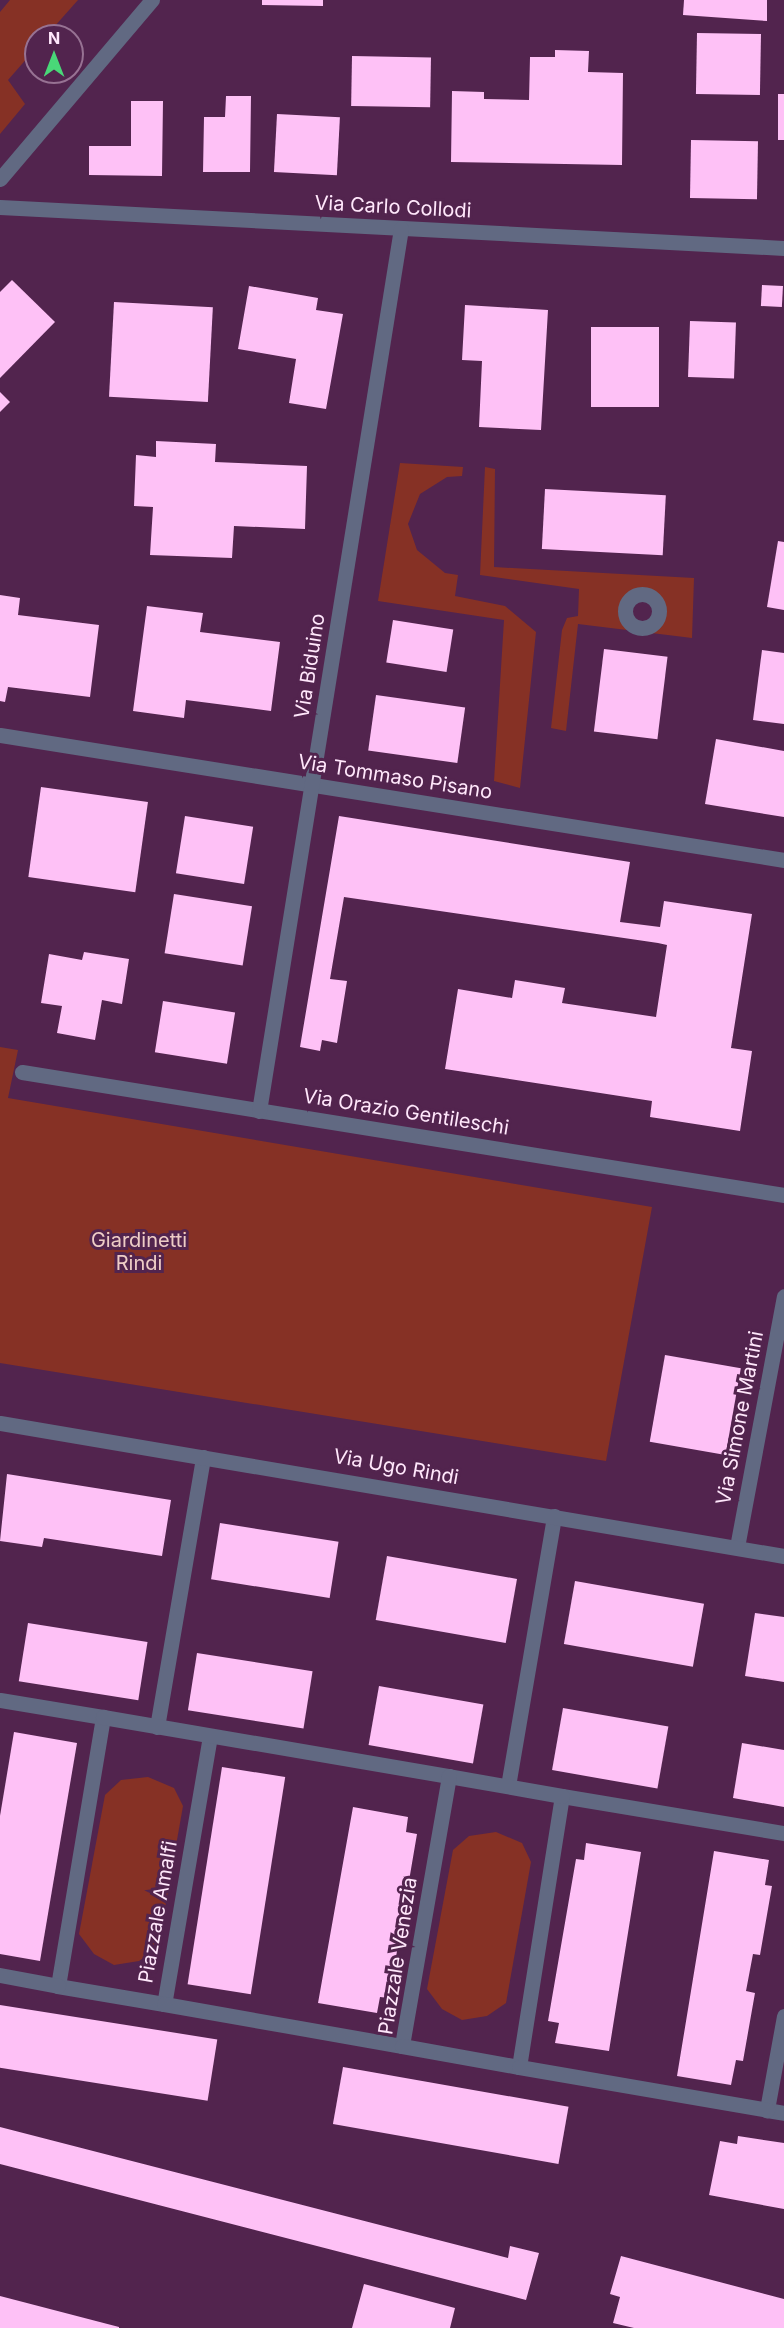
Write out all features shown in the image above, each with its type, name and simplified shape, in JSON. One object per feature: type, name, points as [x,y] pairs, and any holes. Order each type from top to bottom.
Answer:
[{"type":"street","points":[[0,179],[152,0]]},
{"type":"street","name":"Via Carlo Collodi","points":[[0,207],[784,248]]},
{"type":"street","name":"Via Biduino","points":[[259,1111],[401,228]]},
{"type":"street","name":"Via Tommaso Pisano","points":[[0,735],[784,860]]},
{"type":"street","name":"Via Orazio Gentileschi","points":[[22,1072],[784,1195]]},
{"type":"street","name":"Via Simone Martini","points":[[737,1547],[784,1296]]},
{"type":"street","name":"Via Ugo Rindi","points":[[0,1423],[784,1556]]},
{"type":"street","points":[[157,1726],[202,1457]]},
{"type":"street","points":[[508,1786],[554,1516]]},
{"type":"street","points":[[0,1700],[784,1833]]},
{"type":"street","points":[[58,1986],[103,1718]]},
{"type":"street","name":"Piazzale Amalfi","points":[[0,1975],[164,2004],[210,1736]]},
{"type":"street","name":"Piazzale Venezia","points":[[449,1776],[402,2046],[784,2113]]},
{"type":"street","points":[[519,2067],[562,1796]]},
{"type":"street","points":[[164,2004],[402,2046]]},
{"type":"street","points":[[767,2110],[784,2016]]},
{"type":"green space","points":[[10,0],[78,0],[57,24],[24,24],[24,62],[8,80],[25,104],[0,134],[0,12]]},
{"type":"green space","points":[[400,463],[463,467],[462,476],[447,477],[420,494],[408,524],[417,550],[445,573],[458,575],[455,596],[505,606],[536,632],[520,788],[494,781],[504,620],[378,601]]},
{"type":"green space","points":[[485,467],[495,469],[494,567],[694,578],[692,638],[578,624],[566,731],[551,728],[562,630],[567,618],[578,616],[579,589],[480,575]],"holes":[[[637,594],[653,597],[659,606],[651,626],[635,626],[627,618],[625,606]]]},
{"type":"green space","name":"Giardinetti Rindi","points":[[0,1047],[18,1050],[8,1098],[652,1207],[606,1461],[0,1363]]},
{"type":"green space","points":[[148,1777],[174,1788],[183,1806],[158,1948],[139,1961],[114,1965],[94,1954],[79,1934],[105,1795],[121,1780]]},
{"type":"green space","points":[[496,1832],[522,1843],[531,1862],[506,2003],[487,2016],[462,2020],[442,2009],[427,1989],[453,1850],[469,1836]]},
{"type":"building","points":[[262,0],[323,0],[323,6],[262,5]]},
{"type":"building","points":[[684,0],[767,0],[767,21],[683,15]]},
{"type":"building","points":[[697,33],[761,34],[760,95],[696,94]]},
{"type":"building","points":[[555,50],[589,51],[588,72],[623,73],[622,165],[451,162],[452,91],[484,92],[484,99],[529,100],[530,57],[555,57]]},
{"type":"building","points":[[352,56],[431,57],[430,107],[351,106]]},
{"type":"building","points":[[778,94],[784,94],[784,140],[778,140]]},
{"type":"building","points":[[226,96],[251,96],[250,172],[203,172],[204,117],[225,117]]},
{"type":"building","points":[[131,101],[163,101],[162,176],[89,175],[89,146],[131,146]]},
{"type":"building","points":[[277,114],[340,117],[337,175],[274,172]]},
{"type":"building","points":[[691,140],[758,141],[757,199],[690,198]]},
{"type":"building","points":[[12,280],[55,322],[0,378],[0,292]]},
{"type":"building","points":[[762,285],[783,286],[782,307],[761,306]]},
{"type":"building","points":[[249,286],[318,298],[316,310],[343,314],[326,409],[289,403],[296,359],[238,349]]},
{"type":"building","points":[[114,302],[213,307],[208,402],[109,397]]},
{"type":"building","points":[[465,305],[548,310],[541,430],[479,427],[482,361],[462,360]]},
{"type":"building","points":[[690,321],[736,323],[734,379],[688,377]]},
{"type":"building","points":[[591,327],[659,327],[659,407],[591,407]]},
{"type":"building","points":[[0,392],[10,402],[0,412]]},
{"type":"building","points":[[156,441],[216,444],[215,462],[307,466],[305,529],[234,526],[232,558],[150,555],[153,507],[134,506],[136,455],[156,457]]},
{"type":"building","points":[[545,489],[666,495],[663,555],[542,549]]},
{"type":"building","points":[[778,541],[784,542],[784,610],[767,607]]},
{"type":"building","points":[[0,595],[20,598],[18,615],[99,625],[90,697],[8,687],[5,702],[0,701]]},
{"type":"building","points":[[147,606],[203,613],[200,632],[280,642],[271,711],[186,700],[184,718],[133,711]]},
{"type":"building","points":[[393,620],[453,630],[447,672],[386,662]]},
{"type":"building","points":[[604,649],[668,657],[657,739],[594,731]]},
{"type":"building","points":[[762,650],[784,653],[784,724],[753,720]]},
{"type":"building","points":[[376,695],[465,708],[457,763],[368,750]]},
{"type":"building","points":[[716,739],[784,751],[784,817],[705,804]]},
{"type":"building","points":[[41,787],[148,802],[135,892],[28,877]]},
{"type":"building","points":[[185,816],[253,827],[244,884],[176,873]]},
{"type":"building","points":[[339,816],[630,862],[620,922],[660,927],[664,901],[752,914],[731,1048],[752,1051],[740,1131],[650,1117],[652,1101],[445,1069],[458,989],[512,998],[515,980],[565,988],[562,1003],[656,1017],[667,945],[658,943],[344,897],[330,979],[347,981],[337,1043],[322,1040],[320,1051],[300,1047]]},
{"type":"building","points":[[174,894],[252,906],[243,966],[165,953]]},
{"type":"building","points":[[84,952],[129,959],[122,1004],[102,1000],[95,1040],[57,1033],[62,1006],[41,1003],[49,954],[82,960]]},
{"type":"building","points":[[163,1001],[235,1012],[227,1064],[155,1052]]},
{"type":"building","points":[[665,1355],[741,1368],[726,1455],[650,1442]]},
{"type":"building","points":[[7,1474],[171,1500],[162,1556],[44,1538],[42,1547],[0,1541]]},
{"type":"building","points":[[220,1523],[339,1542],[330,1598],[211,1579]]},
{"type":"building","points":[[387,1556],[517,1579],[506,1643],[376,1620]]},
{"type":"building","points":[[575,1581],[704,1604],[693,1667],[564,1644]]},
{"type":"building","points":[[755,1613],[784,1617],[784,1682],[745,1676]]},
{"type":"building","points":[[28,1623],[148,1642],[138,1700],[19,1681]]},
{"type":"building","points":[[197,1653],[313,1671],[303,1729],[188,1710]]},
{"type":"building","points":[[379,1686],[483,1704],[473,1763],[369,1745]]},
{"type":"building","points":[[563,1708],[668,1727],[657,1789],[552,1770]]},
{"type":"building","points":[[14,1732],[77,1743],[40,1961],[0,1954],[0,1816]]},
{"type":"building","points":[[742,1743],[784,1750],[784,1807],[733,1798]]},
{"type":"building","points":[[222,1767],[285,1777],[251,1994],[188,1984]]},
{"type":"building","points":[[353,1807],[408,1817],[406,1832],[417,1834],[389,1998],[380,1997],[377,2013],[318,2003]]},
{"type":"building","points":[[586,1843],[641,1852],[609,2051],[555,2043],[559,2023],[548,2021],[576,1859],[584,1860]]},
{"type":"building","points":[[714,1851],[769,1860],[765,1885],[772,1886],[760,1955],[753,1954],[746,1991],[755,1993],[743,2061],[736,2060],[731,2085],[677,2076]]},
{"type":"building","points":[[0,2005],[217,2039],[208,2101],[0,2068]]},
{"type":"building","points":[[343,2067],[569,2107],[558,2164],[333,2124]]},
{"type":"building","points":[[0,2127],[508,2258],[510,2246],[539,2253],[526,2300],[0,2164]]},
{"type":"building","points":[[738,2136],[784,2143],[784,2209],[709,2195],[720,2141],[737,2144]]},
{"type":"building","points":[[621,2256],[784,2299],[784,2328],[634,2328],[613,2323],[620,2297],[610,2294]]},
{"type":"building","points":[[364,2284],[455,2308],[450,2328],[352,2328]]},
{"type":"building","points":[[0,2296],[119,2327],[119,2328],[0,2328]]}]
